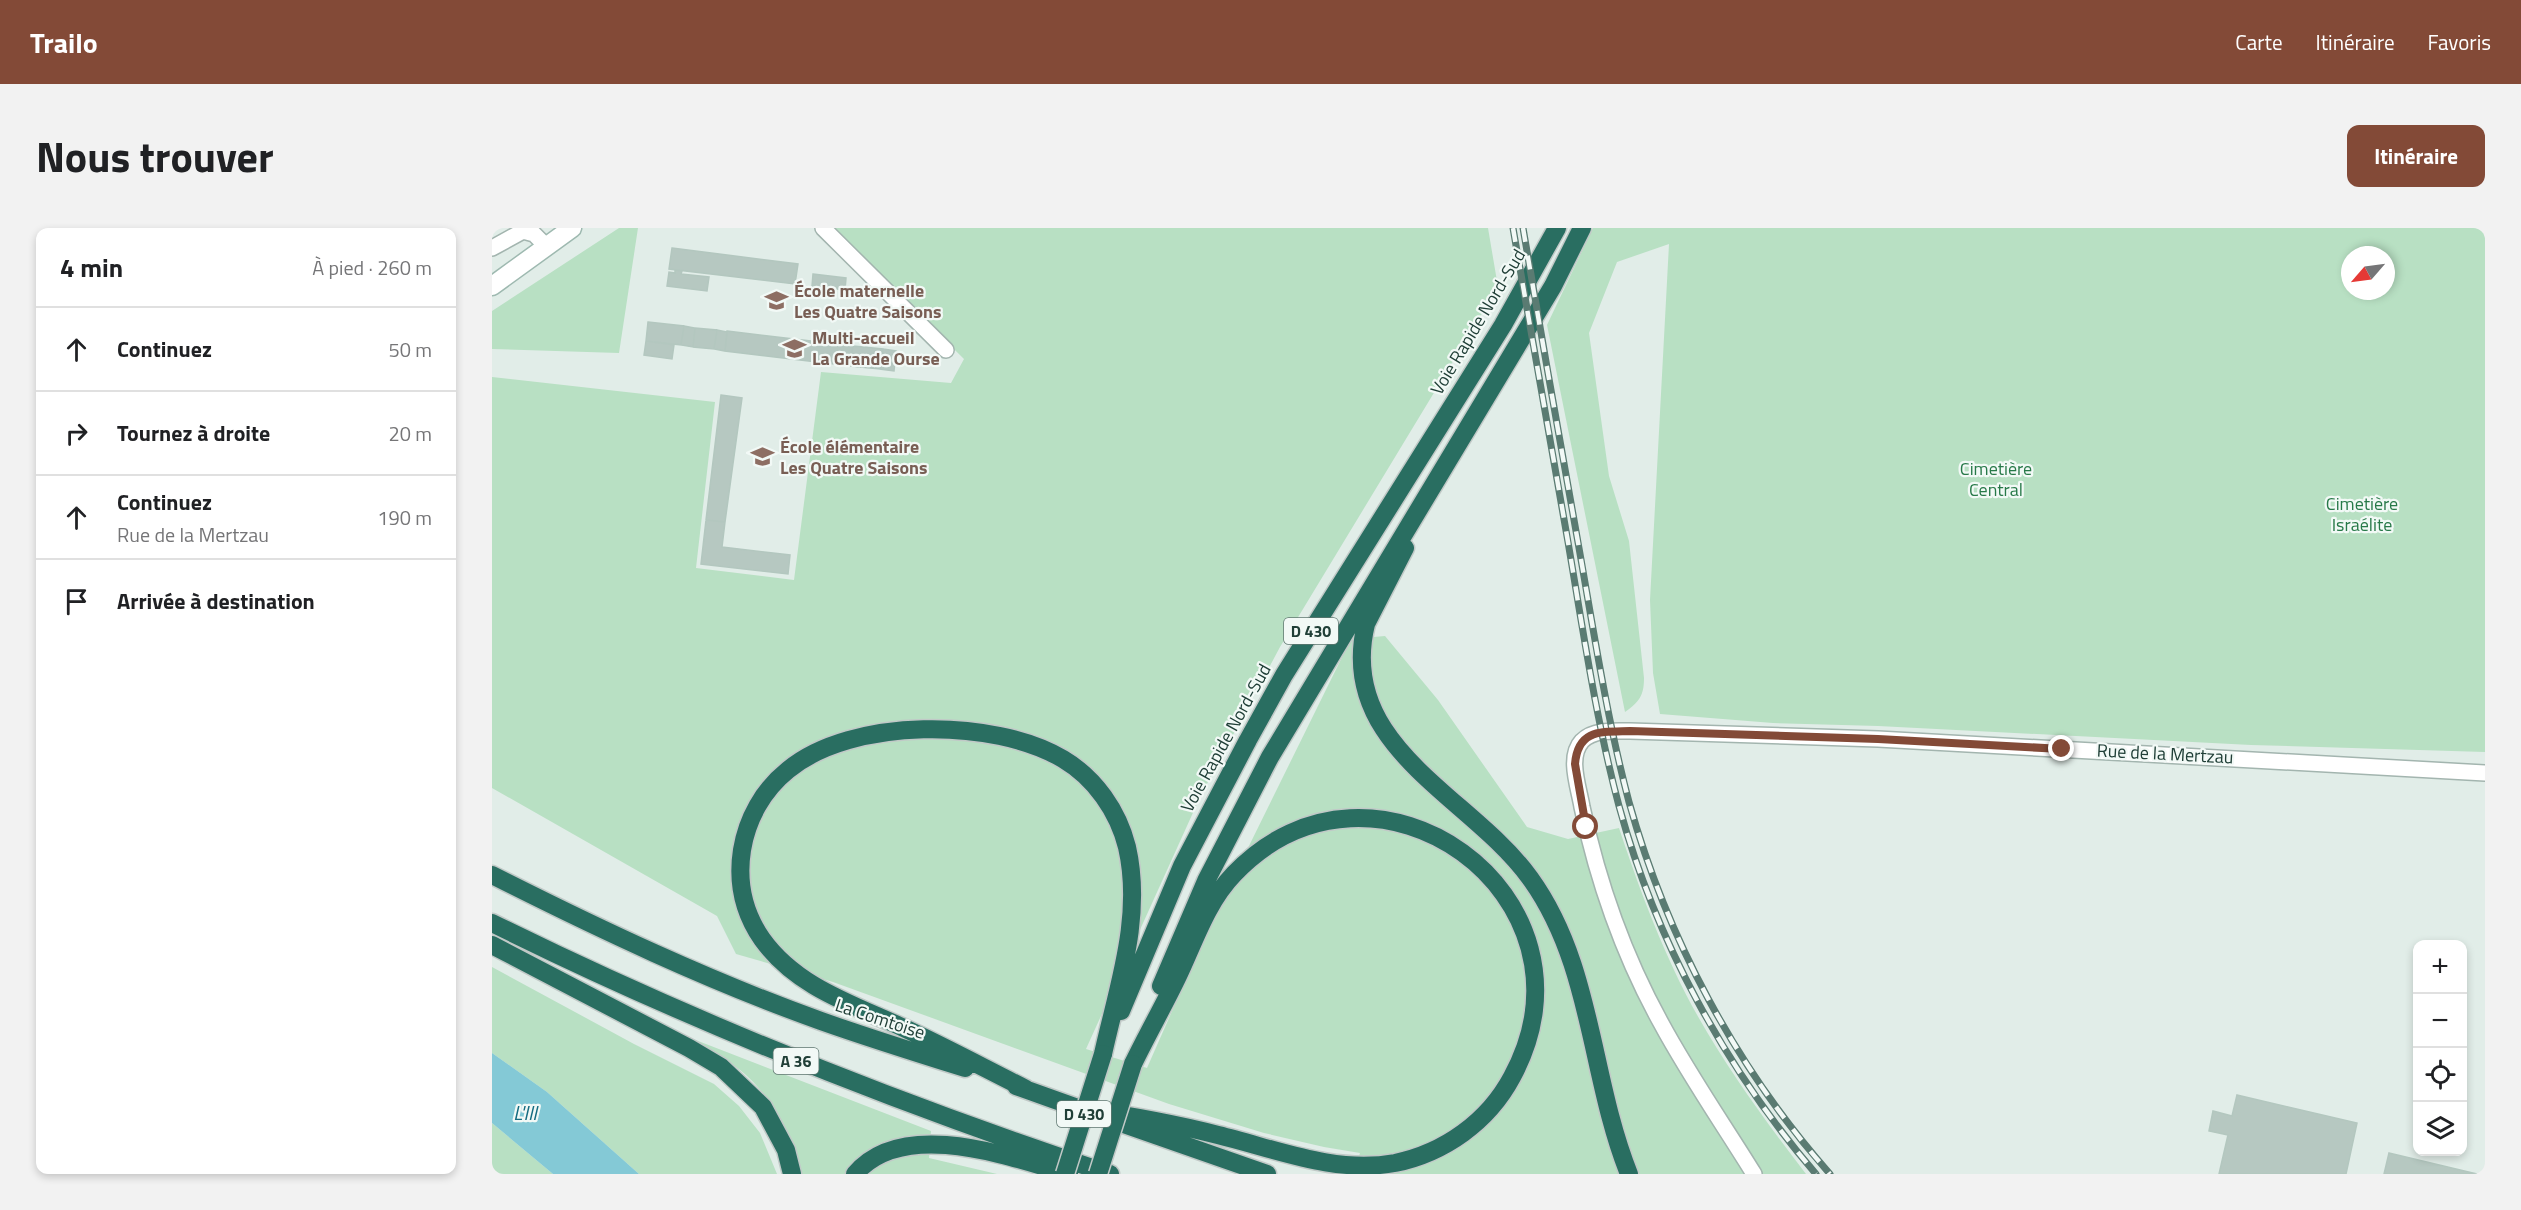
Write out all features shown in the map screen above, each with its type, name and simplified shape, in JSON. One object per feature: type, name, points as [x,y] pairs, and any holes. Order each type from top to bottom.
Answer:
[{"type":"highway","name":"Voie Rapide Nord-Sud","points":[[1067,1174],[1103,1054],[1182,866],[1248,740],[1296,656],[1503,325],[1557,228]]},
{"type":"highway","name":"D 430","points":[[1098,1174],[1133,1064],[1170,962],[1235,820],[1310,687],[1553,286],[1582,228]]},
{"type":"highway","points":[[1432,486],[1398,565],[1365,624],[1361,660],[1364,685],[1372,708],[1384,731],[1400,752],[1426,780],[1505,849],[1529,877],[1548,906],[1575,971],[1607,1109],[1629,1174]]},
{"type":"highway","points":[[1026,1089],[821,990],[788,967],[763,941],[747,911],[742,895],[741,859],[744,842],[754,812],[762,799],[773,784],[800,761],[834,745],[855,739],[900,732],[944,730],[998,735],[1031,744],[1065,760],[1092,782],[1113,811],[1120,827],[1126,845],[1133,893],[1129,939],[1103,1054]]},
{"type":"highway","points":[[1077,1108],[1146,1118],[1333,1165],[1375,1166],[1416,1157],[1434,1150],[1467,1130],[1484,1116],[1508,1086],[1527,1044],[1532,1021],[1536,997],[1532,954],[1518,916],[1507,897],[1495,881],[1463,852],[1422,830],[1397,822],[1361,819],[1323,822],[1302,828],[1264,848],[1249,859],[1222,887],[1204,918],[1177,978],[1133,1064]]},
{"type":"highway","name":"La Comtoise","points":[[492,875],[644,947],[810,1017],[1026,1089],[1267,1174]]},
{"type":"highway","name":"A 36","points":[[492,923],[581,967],[799,1062],[1110,1174]]},
{"type":"highway","points":[[492,945],[721,1067],[763,1107],[782,1140],[792,1174]]},
{"type":"highway","points":[[855,1174],[874,1158],[894,1150],[932,1145],[997,1153],[1067,1174]]},
{"type":"main road","points":[[492,286],[547,247],[566,230]]},
{"type":"street","points":[[823,228],[946,350]]},
{"type":"street","points":[[492,248],[524,231],[534,234],[547,247]]},
{"type":"street","name":"Rue de la Mertzau","points":[[1754,1174],[1676,1049],[1655,1011],[1616,926],[1595,860],[1576,777],[1576,755],[1582,741],[1595,733],[1630,731],[1878,739],[2485,773]]},
{"type":"green space","points":[[619,228],[638,228],[619,353],[492,349],[492,311]]},
{"type":"green space","points":[[832,228],[1488,228],[1498,287],[1280,647],[1201,795],[1086,1049],[1147,1068],[1209,927],[1351,639],[1385,636],[1438,700],[1527,827],[1568,839],[1619,828],[1651,917],[1687,997],[1734,1075],[1806,1174],[1353,1174],[1360,1153],[1264,1133],[1169,1104],[833,982],[736,954],[717,916],[492,788],[492,377],[715,402],[696,568],[794,580],[821,372],[951,383],[964,359]]},
{"type":"green space","name":"Cimetière Central","points":[[1593,228],[2485,228],[2485,752],[2251,745],[1878,726],[1773,723],[1660,714],[1653,673],[1650,600],[1669,244],[1617,262],[1589,333],[1609,476],[1629,541],[1644,678],[1640,698],[1625,712],[1547,325]]},
{"type":"green space","points":[[492,967],[634,1044],[714,1084],[739,1106],[760,1133],[777,1174],[639,1174],[547,1092],[492,1053]]},
{"type":"green space","points":[[693,1039],[931,1131],[929,1158],[997,1174],[800,1174],[786,1130],[762,1092],[740,1070]]},
{"type":"green space","points":[[492,1123],[553,1174],[492,1174]]},
{"type":"water","name":"L'Ill","points":[[492,1053],[547,1092],[639,1174],[553,1174],[492,1123]]},
{"type":"building","points":[[672,248],[798,264],[795,284],[669,269]]},
{"type":"building","points":[[675,270],[682,271],[681,274],[709,277],[707,291],[667,286],[669,272],[675,273]]},
{"type":"building","points":[[813,274],[846,278],[845,290],[812,286]]},
{"type":"building","points":[[648,322],[684,326],[681,345],[646,341]]},
{"type":"building","points":[[684,326],[695,328],[693,347],[681,345]]},
{"type":"building","points":[[695,328],[717,330],[714,349],[693,347]]},
{"type":"building","points":[[717,330],[727,332],[725,351],[714,349]]},
{"type":"building","points":[[727,331],[853,346],[850,366],[725,351]]},
{"type":"building","points":[[646,341],[674,345],[672,359],[644,355]]},
{"type":"building","points":[[853,346],[883,349],[880,369],[850,366]]},
{"type":"building","points":[[883,349],[896,351],[894,371],[880,369]]},
{"type":"building","points":[[721,395],[742,398],[725,522],[706,520]]},
{"type":"building","points":[[706,520],[725,522],[722,547],[790,555],[788,574],[701,564]]},
{"type":"building","points":[[2237,1095],[2357,1123],[2346,1174],[2219,1174],[2228,1135],[2209,1131],[2213,1111],[2232,1116]]},
{"type":"building","points":[[2389,1153],[2477,1174],[2384,1174]]},
{"type":"railway","points":[[1513,228],[1597,708],[1611,774],[1634,856],[1674,954],[1723,1047],[1752,1091],[1816,1174]]},
{"type":"railway","points":[[1523,228],[1607,708],[1629,802],[1645,853],[1663,903],[1685,952],[1735,1046],[1764,1090],[1830,1174]]},
{"type":"place","name":"École maternelle Les Quatre Saisons","points":[[776,301]]},
{"type":"place","name":"Multi-accueil La Grande Ourse","points":[[794,348]]},
{"type":"place","name":"École élémentaire Les Quatre Saisons","points":[[762,457]]},
{"type":"route","points":[[1586,827],[1575,764],[1578,747],[1588,736],[1595,733],[1630,731],[1878,739],[2062,749]]},
{"type":"park label","name":"Cimetière Israélite","points":[[2362,514]]}]
